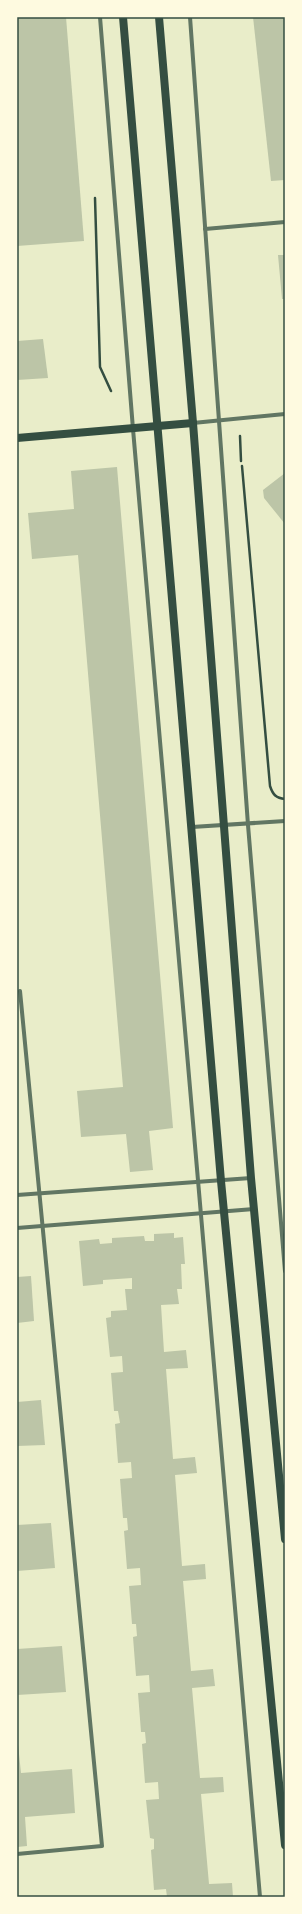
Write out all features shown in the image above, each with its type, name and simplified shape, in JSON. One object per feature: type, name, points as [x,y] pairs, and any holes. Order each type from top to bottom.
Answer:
[{"type":"main road","points":[[123,17],[221,1181],[285,1845]]},
{"type":"main road","points":[[159,17],[193,423],[251,1178],[285,1539]]},
{"type":"main road","points":[[17,438],[193,423]]},
{"type":"street","points":[[100,17],[133,429],[260,1897]]},
{"type":"street","points":[[190,17],[248,824],[285,1271]]},
{"type":"street","points":[[205,229],[285,222]]},
{"type":"street","points":[[193,423],[285,414]]},
{"type":"street","points":[[192,827],[285,821]]},
{"type":"street","points":[[17,1854],[102,1846],[20,991]]},
{"type":"street","points":[[17,1195],[251,1178]]},
{"type":"street","points":[[17,1228],[254,1209]]},
{"type":"building","points":[[17,17],[66,17],[84,241],[17,246]]},
{"type":"building","points":[[253,17],[285,17],[285,180],[271,181]]},
{"type":"building","points":[[278,255],[285,255],[285,299],[282,299]]},
{"type":"building","points":[[43,339],[48,378],[17,380],[17,341]]},
{"type":"building","points":[[117,467],[173,1128],[149,1131],[153,1170],[130,1172],[126,1134],[81,1137],[77,1091],[123,1087],[78,555],[32,559],[28,513],[74,509],[71,471]]},
{"type":"building","points":[[285,473],[285,524],[264,498],[263,490]]},
{"type":"building","points":[[174,1233],[174,1238],[183,1237],[185,1264],[181,1264],[182,1289],[177,1289],[179,1304],[161,1305],[164,1352],[186,1350],[188,1368],[166,1369],[173,1459],[195,1457],[197,1473],[175,1475],[182,1566],[205,1564],[206,1579],[183,1581],[191,1671],[213,1669],[215,1686],[192,1688],[200,1778],[223,1777],[224,1792],[201,1794],[209,1884],[232,1883],[233,1897],[167,1897],[166,1889],[154,1890],[151,1850],[154,1849],[154,1839],[150,1838],[146,1800],[159,1799],[158,1782],[145,1783],[142,1744],[146,1743],[145,1732],[141,1732],[138,1693],[150,1692],[149,1675],[136,1676],[133,1637],[137,1636],[136,1624],[132,1624],[129,1586],[141,1585],[140,1568],[127,1569],[124,1531],[128,1530],[127,1518],[123,1518],[120,1479],[132,1478],[131,1462],[118,1463],[115,1424],[120,1423],[118,1411],[114,1411],[111,1373],[123,1372],[122,1356],[110,1357],[106,1318],[111,1317],[111,1311],[127,1310],[125,1289],[132,1289],[132,1278],[103,1280],[103,1284],[83,1286],[79,1241],[99,1239],[100,1244],[112,1243],[112,1238],[144,1236],[145,1241],[154,1241],[154,1234]]},
{"type":"building","points":[[31,1276],[34,1321],[17,1323],[17,1277]]},
{"type":"building","points":[[41,1400],[45,1445],[17,1446],[17,1402]]},
{"type":"building","points":[[51,1523],[55,1568],[17,1571],[17,1525]]},
{"type":"building","points":[[62,1646],[66,1692],[17,1695],[17,1649]]},
{"type":"building","points":[[17,1735],[21,1773],[72,1769],[75,1813],[25,1817],[27,1846],[17,1847]]}]
